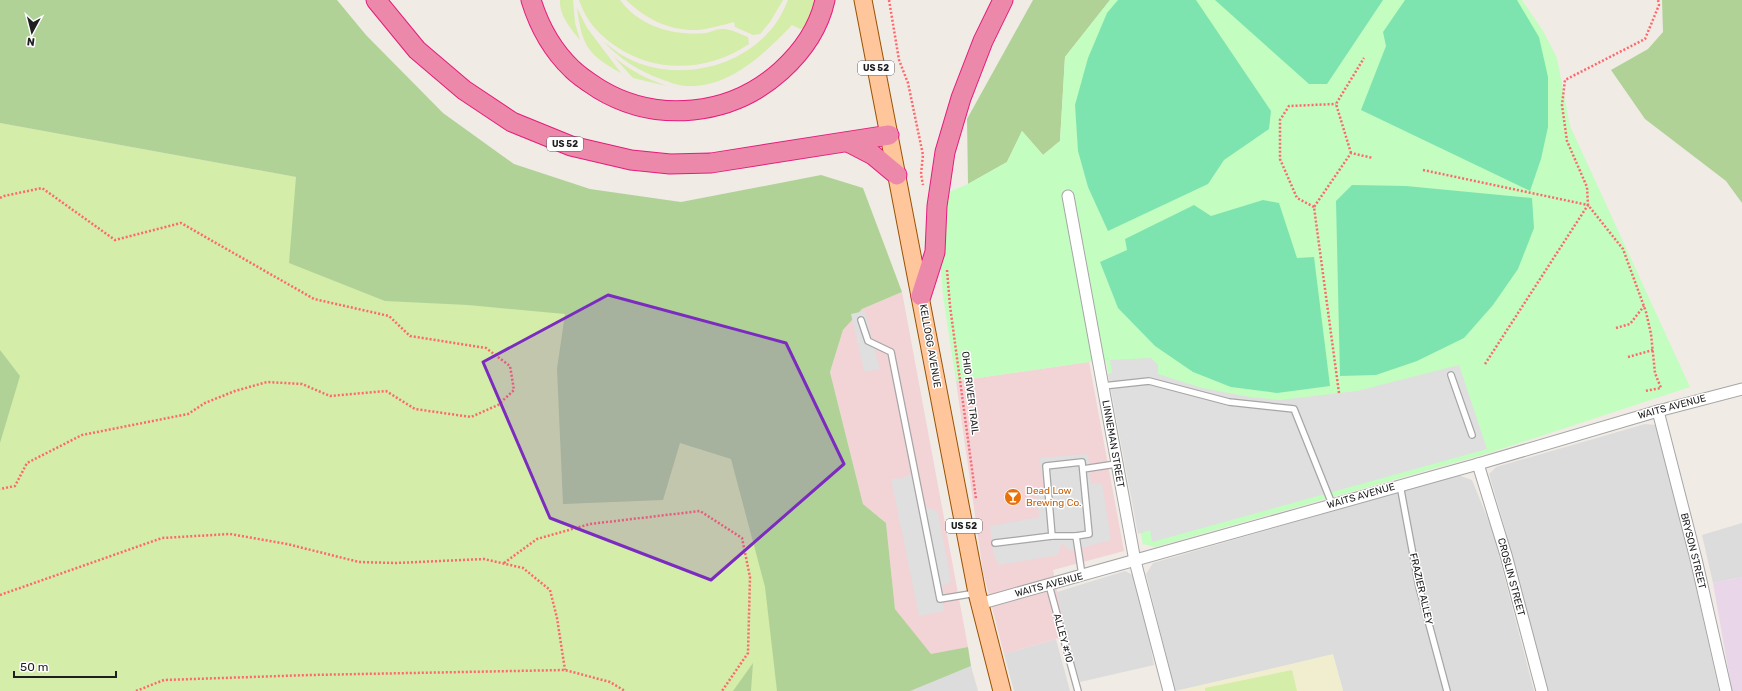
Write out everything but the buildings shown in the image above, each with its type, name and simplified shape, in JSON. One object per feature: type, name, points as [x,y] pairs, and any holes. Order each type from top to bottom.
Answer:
[{"type":"highway","name":"US 52","points":[[376,0],[417,50],[464,90],[512,122],[571,146],[631,160],[670,164],[711,163],[889,135]]},
{"type":"highway","points":[[530,0],[541,28],[550,42],[572,70],[582,78],[618,99],[654,110],[674,112],[703,109],[728,103],[759,88],[773,78],[804,47],[818,21],[825,0]]},
{"type":"highway","points":[[921,296],[935,252],[936,206],[945,152],[963,90],[983,41],[1003,0]]},
{"type":"highway","points":[[848,142],[873,155],[897,175]]},
{"type":"main road","name":"KELLOGG AVENUE","points":[[863,0],[978,598],[1002,691]]},
{"type":"street","name":"LINNEMAN STREET","points":[[1068,196],[1135,561],[1169,691]]},
{"type":"street","name":"WAITS AVENUE","points":[[978,598],[1049,585],[1082,576],[1742,388]]},
{"type":"street","name":"BRYSON STREET","points":[[1658,411],[1696,559],[1726,691]]},
{"type":"street","name":"CROSLIN STREET","points":[[1478,464],[1506,555],[1542,691]]},
{"type":"lane","points":[[861,320],[868,341],[891,352],[940,599],[978,598]]},
{"type":"lane","points":[[1451,375],[1472,435]]},
{"type":"lane","points":[[1102,386],[1149,381],[1230,402],[1294,409],[1332,504]]},
{"type":"lane","points":[[995,543],[1052,536],[1076,536],[1089,534],[1082,462],[1046,466],[1052,536]]},
{"type":"lane","points":[[1083,469],[1116,464]]},
{"type":"lane","name":"FRAZIER ALLEY","points":[[1400,485],[1419,587],[1447,691]]},
{"type":"lane","points":[[1076,536],[1082,576]]},
{"type":"lane","name":"ALLEY #10","points":[[1049,585],[1078,691]]},
{"type":"path","points":[[889,0],[899,60],[908,83],[923,155],[921,174],[924,188]]},
{"type":"path","points":[[1645,391],[1661,388],[1655,373],[1651,334],[1644,305],[1623,249],[1588,205],[1587,187],[1567,141],[1562,105],[1565,80],[1645,39],[1659,5],[1658,0]]},
{"type":"path","points":[[1351,153],[1336,104],[1364,58]]},
{"type":"path","points":[[1314,207],[1297,198],[1280,159],[1280,120],[1289,106],[1336,104]]},
{"type":"path","points":[[1351,153],[1373,158]]},
{"type":"path","points":[[1339,393],[1314,207],[1351,153]]},
{"type":"path","points":[[1423,170],[1588,205]]},
{"type":"path","points":[[0,198],[42,188],[116,240],[181,223],[314,299],[389,316],[410,336],[486,348],[510,366],[514,390],[498,405],[471,417],[415,409],[386,391],[330,396],[302,384],[267,382],[235,391],[205,403],[188,414],[82,435],[27,463],[15,486],[0,489]]},
{"type":"path","points":[[1485,364],[1588,205]]},
{"type":"path","name":"OHIO RIVER TRAIL","points":[[947,267],[950,306],[977,506]]},
{"type":"path","points":[[1616,328],[1630,324],[1644,305]]},
{"type":"path","points":[[1628,357],[1652,350]]},
{"type":"path","points":[[503,563],[537,539],[590,524],[700,512],[742,538],[750,577],[748,653],[722,691]]},
{"type":"path","points":[[0,595],[162,538],[230,534],[287,544],[359,562],[396,563],[484,559],[523,568],[550,590],[557,618],[564,670]]},
{"type":"path","points":[[136,691],[164,680],[310,675],[564,670],[610,682],[625,691]]},
{"type":"highlighted area","points":[[608,295],[786,343],[844,464],[711,580],[550,518],[483,362]]},
{"type":"shaded area","points":[[902,292],[968,647],[931,655],[895,609],[886,523],[863,504],[830,372],[843,330],[862,309]]},
{"type":"shaded area","points":[[865,311],[880,370],[864,371],[851,314]]},
{"type":"shaded area","points":[[1151,358],[1158,365],[1158,374],[1202,388],[1250,397],[1280,400],[1357,391],[1459,365],[1487,449],[1152,542],[1150,530],[1138,534],[1108,374],[1112,373],[1110,360]]},
{"type":"shaded area","points":[[1089,362],[1124,551],[1053,570],[1066,636],[1004,654],[983,572],[956,381]]},
{"type":"shaded area","points":[[1645,424],[1657,425],[1681,520],[1719,691],[1548,691],[1489,474],[1496,467]]},
{"type":"shaded area","points":[[1088,454],[1091,484],[1102,483],[1111,540],[1070,551],[1062,543],[1058,555],[999,565],[993,553],[990,526],[1039,517],[1036,488],[1044,487],[1039,458]]},
{"type":"shaded area","points":[[917,471],[924,506],[938,512],[951,581],[941,588],[944,611],[919,616],[891,479],[903,478]]},
{"type":"shaded area","points":[[1458,475],[1472,480],[1492,529],[1534,691],[1343,691],[1333,655],[1175,691],[1146,574],[1153,563]]},
{"type":"shaded area","points":[[1742,523],[1742,577],[1713,583],[1702,535]]},
{"type":"shaded area","points":[[1125,571],[1133,575],[1140,593],[1154,665],[1080,682],[1066,636],[1057,592]]},
{"type":"shaded area","points":[[1742,577],[1742,691],[1732,691],[1713,583]]},
{"type":"shaded area","points":[[1056,639],[1070,691],[1014,691],[1004,654]]},
{"type":"shaded area","points":[[1333,654],[1343,691],[1177,691]]},
{"type":"shaded area","points":[[971,666],[978,691],[910,691],[911,689]]},
{"type":"green space","points":[[0,0],[337,0],[366,35],[443,113],[514,164],[590,189],[681,202],[821,175],[863,188],[902,292],[862,309],[843,330],[830,372],[863,504],[886,523],[895,609],[931,654],[968,647],[971,666],[910,691],[777,691],[765,587],[731,459],[680,443],[663,500],[563,504],[557,369],[565,314],[468,305],[385,301],[289,263],[296,177],[0,123]]},
{"type":"green space","points":[[560,0],[573,0],[575,23],[580,40],[569,26],[561,11]]},
{"type":"green space","points":[[579,0],[620,0],[637,17],[658,28],[694,34],[706,33],[719,29],[728,29],[748,37],[749,44],[717,60],[700,64],[683,66],[649,62],[633,56],[604,38],[585,15]]},
{"type":"green space","points":[[626,0],[783,0],[770,22],[760,34],[753,35],[735,27],[734,22],[698,30],[687,30],[668,26],[650,18]]},
{"type":"green space","points":[[788,0],[820,0],[806,27],[800,29],[792,25],[770,47],[746,67],[718,81],[703,85],[681,85],[653,76],[629,63],[603,41],[620,54],[638,63],[657,68],[677,70],[697,69],[717,65],[735,58],[752,47],[767,34],[779,18]]},
{"type":"green space","points":[[1033,0],[1110,0],[1065,57],[1060,141],[1043,155],[1022,131],[1007,162],[968,184],[967,119]]},
{"type":"green space","points":[[1110,0],[1522,0],[1543,31],[1557,58],[1570,126],[1690,387],[1489,453],[1155,547],[1143,544],[1106,361],[1089,362],[956,381],[943,296],[940,254],[944,194],[968,184],[1007,162],[1022,131],[1043,155],[1060,141],[1065,57]]},
{"type":"green space","points":[[1118,0],[1196,0],[1271,111],[1269,129],[1224,160],[1208,184],[1108,231],[1088,187],[1078,151],[1075,105],[1088,58],[1107,13]]},
{"type":"green space","points":[[1215,0],[1383,0],[1327,84],[1309,84]]},
{"type":"green space","points":[[1405,0],[1517,0],[1539,37],[1548,77],[1548,127],[1541,159],[1530,191],[1361,110],[1386,46],[1383,32]]},
{"type":"green space","points":[[1662,0],[1742,0],[1742,203],[1726,181],[1645,119],[1611,70],[1648,49],[1663,32]]},
{"type":"green space","points":[[577,8],[587,28],[621,73],[601,61],[588,48],[581,32]]},
{"type":"green space","points":[[614,57],[639,74],[667,86],[633,78]]},
{"type":"green space","points":[[0,123],[296,177],[696,299],[792,691],[0,691]]},
{"type":"green space","points":[[1352,185],[1406,186],[1532,198],[1534,228],[1518,269],[1493,305],[1464,338],[1417,361],[1376,375],[1340,376],[1336,201]]},
{"type":"green space","points":[[1263,200],[1279,203],[1297,258],[1314,257],[1330,386],[1277,393],[1231,387],[1193,372],[1155,346],[1118,308],[1100,262],[1127,250],[1125,239],[1194,205],[1211,216]]},
{"type":"green space","points":[[0,350],[20,376],[0,443]]},
{"type":"green space","points":[[753,663],[751,691],[733,691]]},
{"type":"green space","points":[[1292,670],[1297,691],[1205,691],[1205,688]]},
{"type":"place","name":"Dead Low Brewing Co.","points":[[1013,497]]}]
